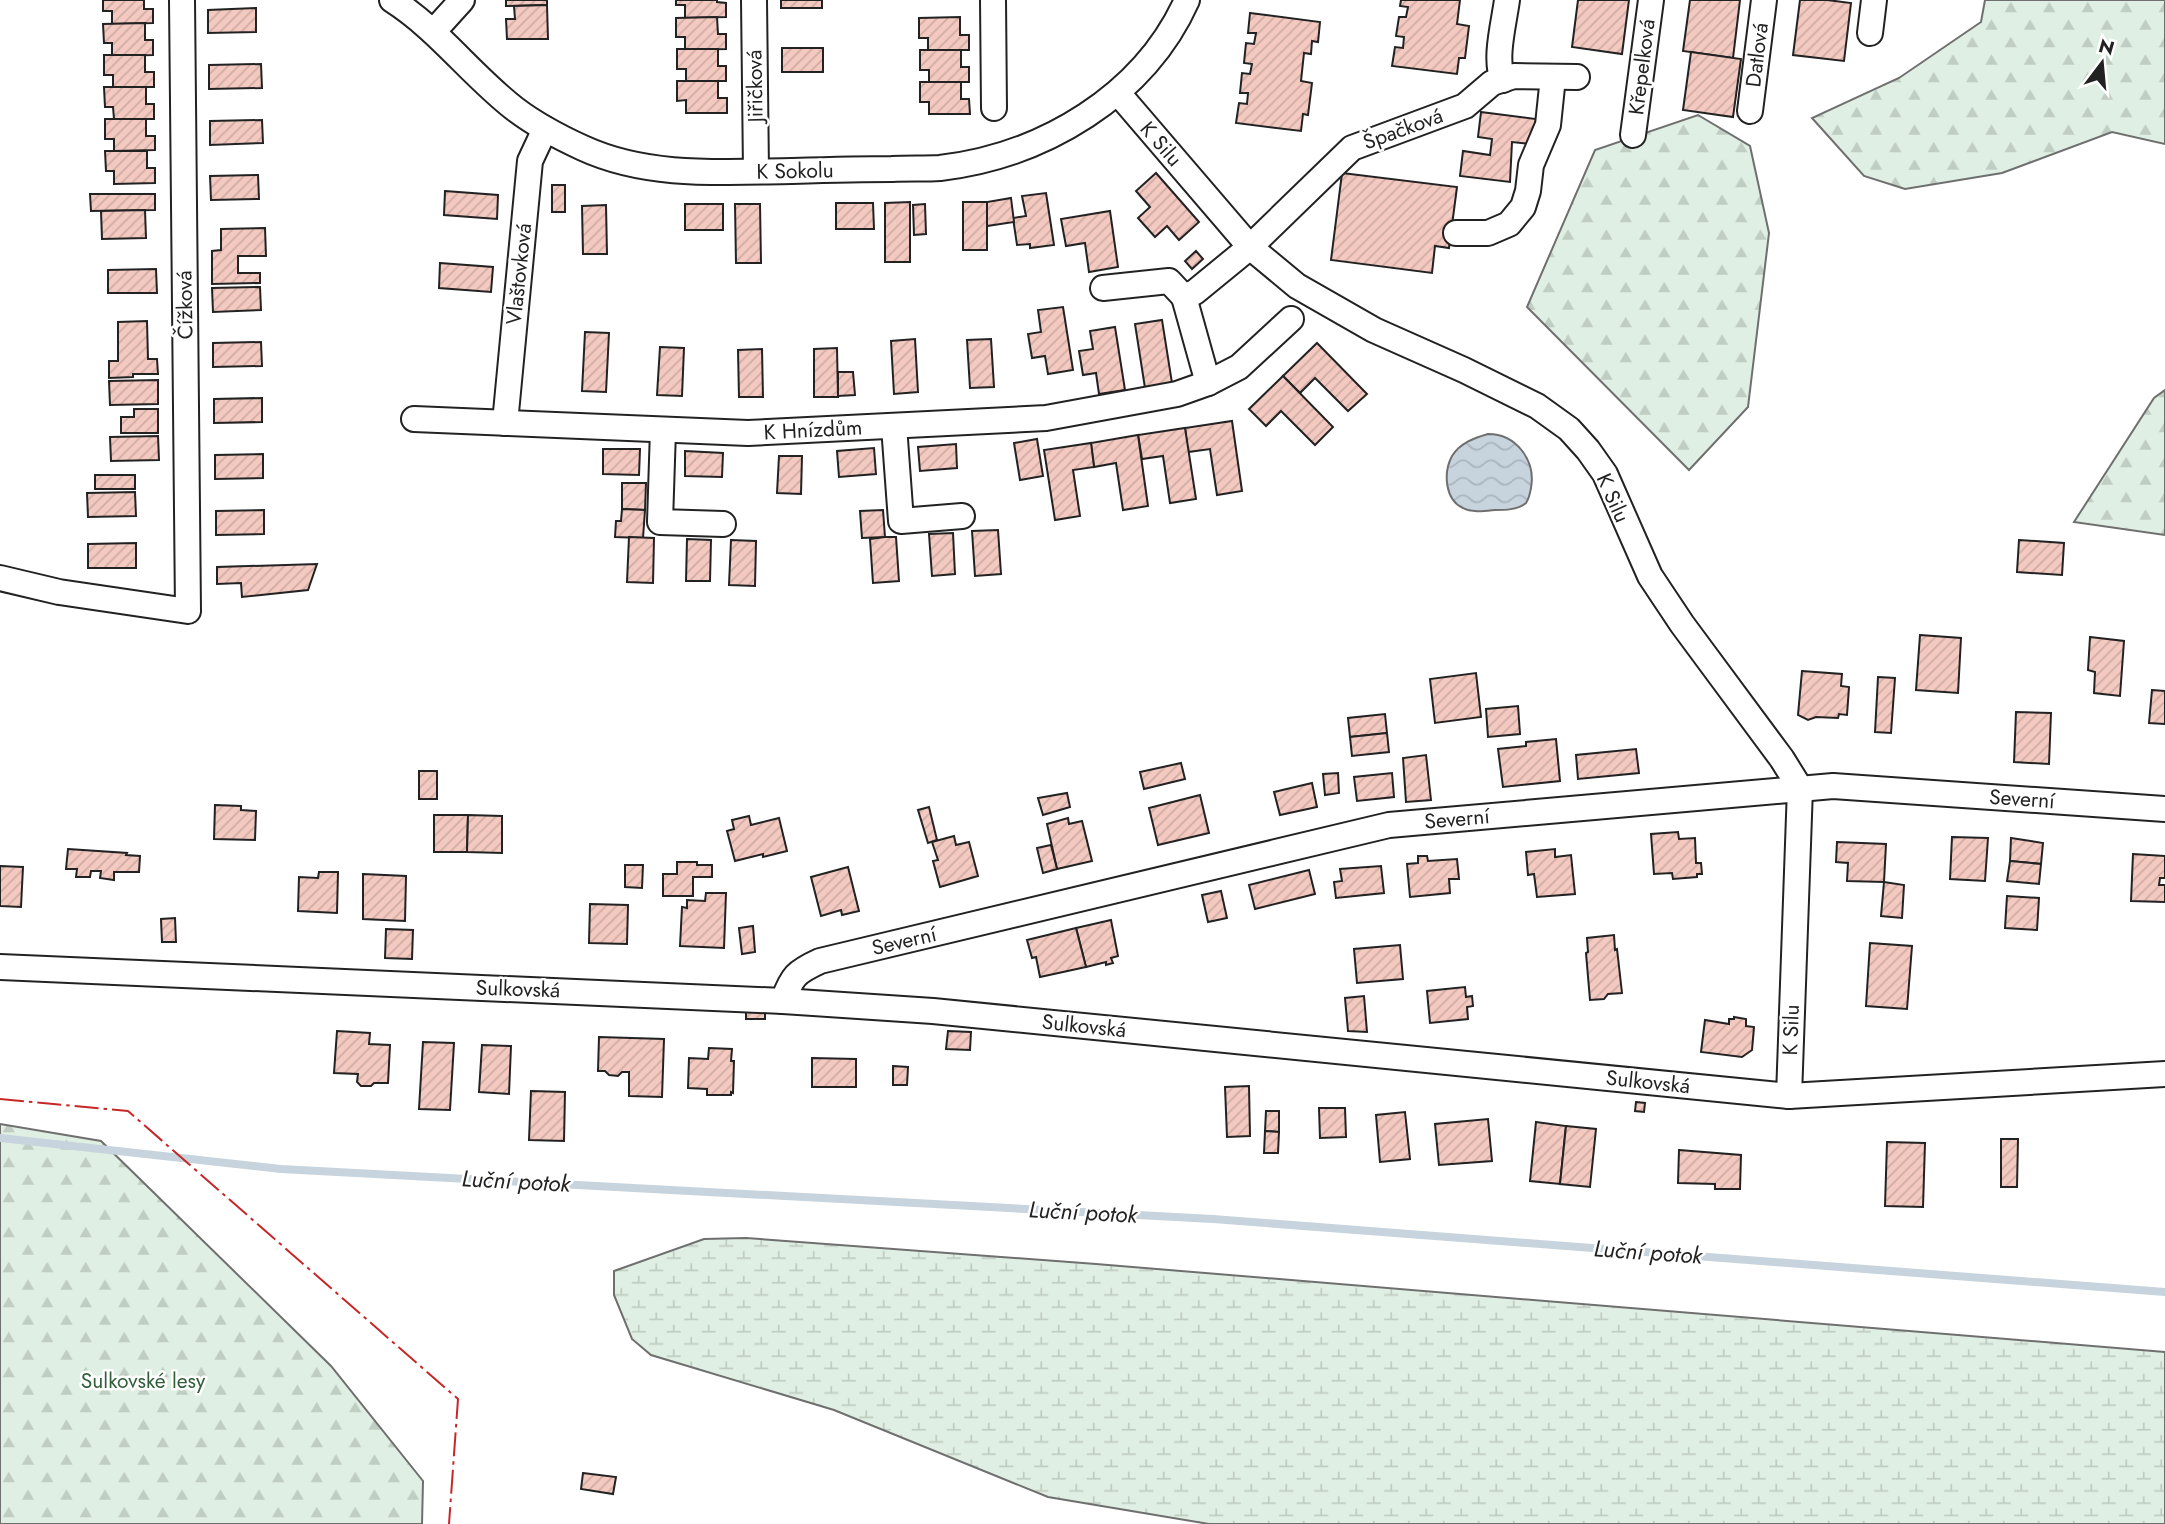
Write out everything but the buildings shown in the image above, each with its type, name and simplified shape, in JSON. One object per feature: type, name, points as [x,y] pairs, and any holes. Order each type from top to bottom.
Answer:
[{"type":"street","name":"Čížková","points":[[0,578],[59,592],[188,611],[182,0]]},
{"type":"street","name":"K Sokolu","points":[[392,0],[434,31],[513,107],[545,129],[586,149],[628,163],[671,171],[756,172],[939,168],[981,161],[1018,149],[1091,113],[1118,93],[1137,75],[1162,44],[1187,0]]},
{"type":"street","points":[[434,31],[461,0]]},
{"type":"street","name":"Jiřičková","points":[[754,0],[756,172]]},
{"type":"street","points":[[993,0],[994,108]]},
{"type":"street","points":[[1503,80],[1499,71],[1499,60],[1507,0]]},
{"type":"street","name":"Křepelková","points":[[1633,135],[1651,0]]},
{"type":"street","name":"Datlová","points":[[1750,111],[1764,0]]},
{"type":"street","points":[[1870,33],[1874,0]]},
{"type":"street","name":"Špačková","points":[[1250,247],[1352,148],[1465,106],[1492,83],[1514,76],[1565,77],[1531,164],[1523,207],[1509,224],[1488,233],[1456,233]]},
{"type":"street","name":"K Silu","points":[[1118,93],[1250,247],[1297,286],[1363,324],[1527,401],[1569,429],[1605,474],[1625,525],[1650,576],[1800,788],[1789,1096]]},
{"type":"street","name":"Vlaštovková","points":[[505,423],[530,161],[545,129]]},
{"type":"street","points":[[1184,297],[1195,292],[1250,247]]},
{"type":"street","points":[[1103,288],[1169,281],[1184,297],[1208,383]]},
{"type":"street","name":"K Hnízdům","points":[[414,419],[748,433],[1046,418],[1177,394],[1208,383],[1239,367],[1291,319]]},
{"type":"street","points":[[894,426],[901,520],[962,516]]},
{"type":"street","points":[[663,430],[660,522],[723,524]]},
{"type":"street","name":"Severní","points":[[783,1001],[791,979],[801,970],[820,961],[1389,825],[1833,786],[2165,809]]},
{"type":"street","name":"Sulkovská","points":[[0,967],[783,1001],[933,1011],[1789,1096],[2165,1074]]},
{"type":"green space","points":[[1985,0],[2165,0],[2165,144],[2112,132],[2002,173],[1905,189],[1864,176],[1812,118],[1899,78],[1981,22]]},
{"type":"green space","points":[[1698,115],[1750,146],[1769,233],[1748,407],[1689,470],[1527,307],[1595,150]]},
{"type":"green space","points":[[2165,390],[2165,535],[2074,522],[2154,398]]},
{"type":"green space","name":"Sulkovské lesy","points":[[0,1124],[101,1141],[331,1366],[423,1481],[422,1524],[0,1524]]},
{"type":"green space","points":[[746,1238],[1096,1264],[2165,1352],[2165,1524],[1209,1524],[1048,1497],[834,1410],[651,1355],[632,1339],[614,1295],[614,1271],[704,1239]]},
{"type":"water","points":[[1488,434],[1507,438],[1522,450],[1527,459],[1532,478],[1531,488],[1527,501],[1519,507],[1470,511],[1457,504],[1449,493],[1447,470],[1455,451],[1463,444]]},
{"type":"waterway","name":"Luční potok","points":[[0,1138],[281,1169],[1213,1219],[2165,1292]]},
{"type":"power","points":[[0,1099],[128,1111],[458,1399],[449,1524]]}]
